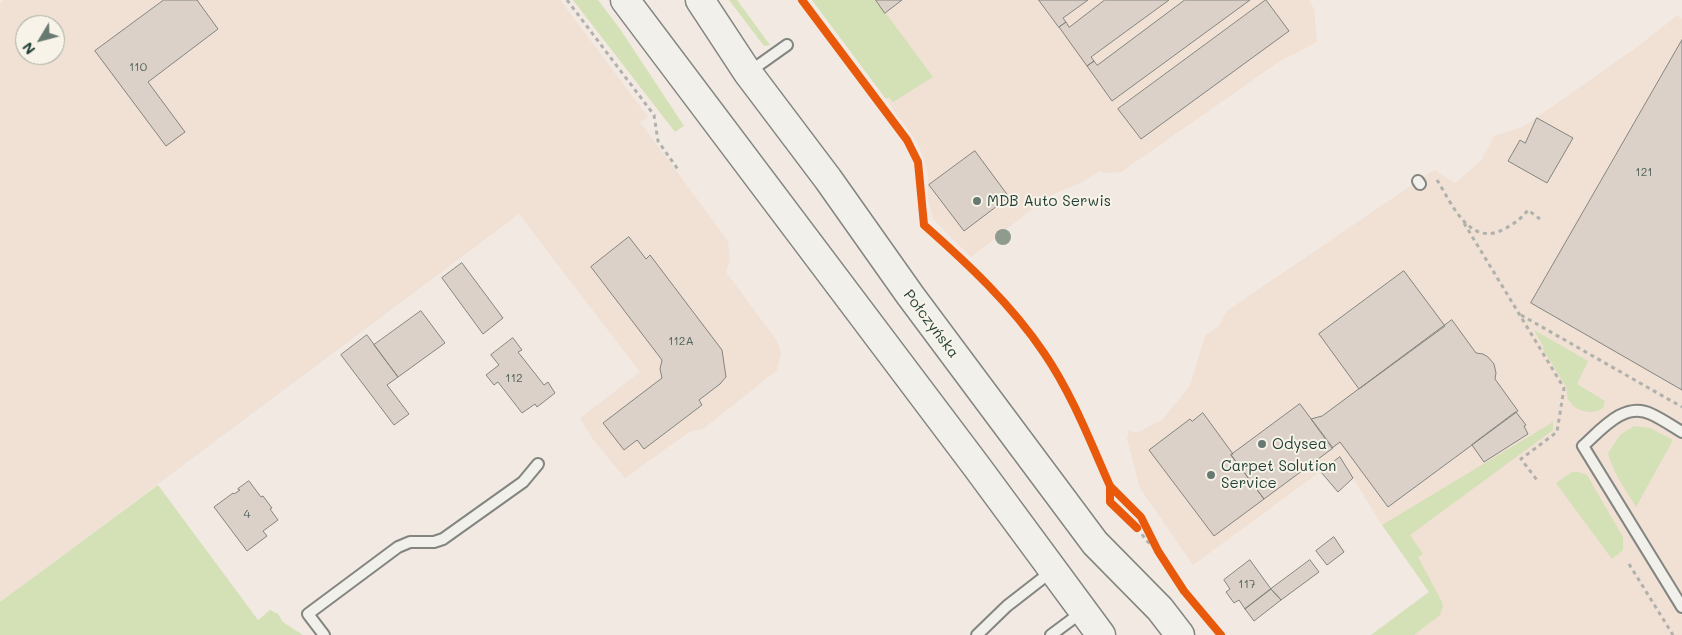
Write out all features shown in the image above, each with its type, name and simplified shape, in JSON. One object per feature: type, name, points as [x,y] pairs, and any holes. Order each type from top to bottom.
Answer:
[{"type":"main road","points":[[625,0],[1101,635]]},
{"type":"main road","name":"Połczyńska","points":[[700,0],[748,72],[828,178],[910,295],[1095,543],[1160,610],[1180,635]]},
{"type":"lane","points":[[748,72],[787,45]]},
{"type":"lane","points":[[1682,432],[1650,413],[1640,411],[1613,418],[1583,446],[1682,607]]},
{"type":"lane","points":[[324,635],[308,614],[398,547],[410,542],[434,542],[443,539],[523,482],[538,464]]},
{"type":"lane","points":[[977,635],[1007,606],[1053,570]]},
{"type":"lane","points":[[1051,635],[1083,611]]},
{"type":"path","points":[[567,0],[654,115],[658,141],[679,171]]},
{"type":"path","points":[[1419,183],[1434,175],[1564,388],[1557,432],[1521,459],[1537,480]]},
{"type":"path","points":[[1464,223],[1475,232],[1488,235],[1497,233],[1522,218],[1528,210],[1540,219]]},
{"type":"path","points":[[1520,315],[1682,408]]},
{"type":"path","points":[[1137,528],[1158,551]]},
{"type":"path","points":[[1148,528],[1158,551]]},
{"type":"path","points":[[1630,564],[1673,635]]},
{"type":"shaded area","points":[[4,0],[560,0],[648,117],[640,122],[728,241],[730,261],[726,272],[777,341],[781,353],[777,370],[703,429],[689,432],[625,478],[592,438],[580,418],[640,372],[519,214],[0,602],[0,4]]},
{"type":"shaded area","points":[[812,0],[1309,0],[1314,9],[1317,42],[1280,61],[1121,172],[1107,173],[1099,171],[1082,182],[1049,196],[971,257],[933,219],[928,199],[928,176],[918,144]]},
{"type":"shaded area","points":[[1678,15],[1682,19],[1682,635],[1371,635],[1429,592],[1382,525],[1340,457],[1193,565],[1140,488],[1127,439],[1129,430],[1137,433],[1162,420],[1190,386],[1205,336],[1218,327],[1227,311],[1431,172],[1435,170],[1455,183],[1481,161],[1494,136],[1523,127],[1633,50]]},
{"type":"green space","points":[[573,0],[598,0],[620,29],[684,126],[675,132]]},
{"type":"green space","points":[[729,0],[737,0],[770,45],[764,46]]},
{"type":"green space","points":[[812,0],[876,0],[933,77],[893,102],[889,97],[886,99]]},
{"type":"green space","points":[[1534,330],[1588,361],[1577,384],[1605,401],[1603,408],[1591,412],[1573,406],[1567,395],[1567,388],[1543,349]]},
{"type":"green space","points":[[1553,422],[1553,430],[1410,535],[1423,554],[1418,557],[1442,602],[1443,606],[1440,615],[1414,635],[1371,635],[1429,592],[1382,525]]},
{"type":"green space","points":[[1634,426],[1650,428],[1673,440],[1636,507],[1616,474],[1608,453],[1620,435]]},
{"type":"green space","points":[[1572,472],[1587,475],[1623,537],[1623,550],[1612,559],[1556,483]]},
{"type":"green space","points":[[158,485],[258,620],[270,610],[278,614],[283,622],[303,635],[0,635],[0,602]]},
{"type":"building","points":[[164,0],[197,0],[218,29],[148,82],[185,132],[166,146],[95,51]]},
{"type":"building","points":[[876,0],[902,0],[885,13]]},
{"type":"building","points":[[1039,0],[1088,0],[1063,18],[1066,22],[1059,27]]},
{"type":"building","points":[[1105,0],[1169,0],[1091,57],[1094,61],[1087,66],[1059,27],[1066,22],[1069,27]]},
{"type":"building","points":[[1185,0],[1250,0],[1112,101],[1087,66],[1094,61],[1097,65]]},
{"type":"building","points":[[1266,0],[1289,31],[1141,139],[1118,109]]},
{"type":"building","points":[[1682,40],[1682,390],[1531,303]]},
{"type":"building","points":[[1537,118],[1573,138],[1547,183],[1508,161],[1520,140],[1525,143]]},
{"type":"building","points":[[975,151],[1009,197],[964,231],[929,185]]},
{"type":"building","points":[[629,237],[646,259],[650,255],[722,350],[726,377],[699,400],[702,405],[644,449],[637,440],[624,450],[603,423],[662,378],[660,369],[662,360],[591,267]]},
{"type":"building","points":[[462,263],[503,318],[483,334],[442,278]]},
{"type":"building","points":[[1404,271],[1445,326],[1359,389],[1319,334]]},
{"type":"building","points":[[421,311],[445,343],[398,377],[374,345]]},
{"type":"building","points":[[1452,320],[1476,353],[1488,357],[1494,364],[1495,379],[1518,411],[1388,507],[1340,442],[1332,448],[1311,419],[1322,416]]},
{"type":"building","points":[[367,335],[398,377],[387,385],[409,414],[394,425],[341,355]]},
{"type":"building","points":[[513,338],[522,350],[518,352],[544,385],[548,382],[555,393],[537,407],[535,404],[522,413],[498,382],[494,385],[486,375],[499,365],[491,355]]},
{"type":"building","points":[[1300,404],[1333,448],[1264,499],[1231,455]]},
{"type":"building","points":[[1516,412],[1526,425],[1524,426],[1528,434],[1484,462],[1472,445]]},
{"type":"building","points":[[1203,413],[1264,499],[1214,536],[1149,450],[1190,419],[1192,421]]},
{"type":"building","points":[[1340,457],[1353,478],[1338,492],[1321,472]]},
{"type":"building","points":[[249,481],[272,508],[270,509],[278,520],[263,531],[267,536],[247,551],[214,507],[240,490],[238,489]]},
{"type":"building","points":[[1334,537],[1344,552],[1327,565],[1316,551]]},
{"type":"building","points":[[1250,560],[1271,589],[1245,609],[1239,600],[1234,603],[1226,592],[1230,589],[1224,580]]},
{"type":"building","points":[[1310,560],[1319,572],[1281,600],[1271,589]]},
{"type":"building","points":[[1271,589],[1281,600],[1254,621],[1245,609]]},
{"type":"cycle path","points":[[802,0],[907,140],[918,162],[924,225],[973,270],[1003,301],[1044,353],[1072,401],[1088,435],[1110,486],[1110,502],[1137,528]]},
{"type":"cycle path","points":[[1110,486],[1141,517],[1158,551],[1184,591],[1221,635]]},
{"type":"place","name":"MDB Auto Serwis","points":[[977,201]]},
{"type":"place","name":"Odysea","points":[[1262,444]]},
{"type":"place","name":"Carpet Solution Service","points":[[1211,475]]}]
